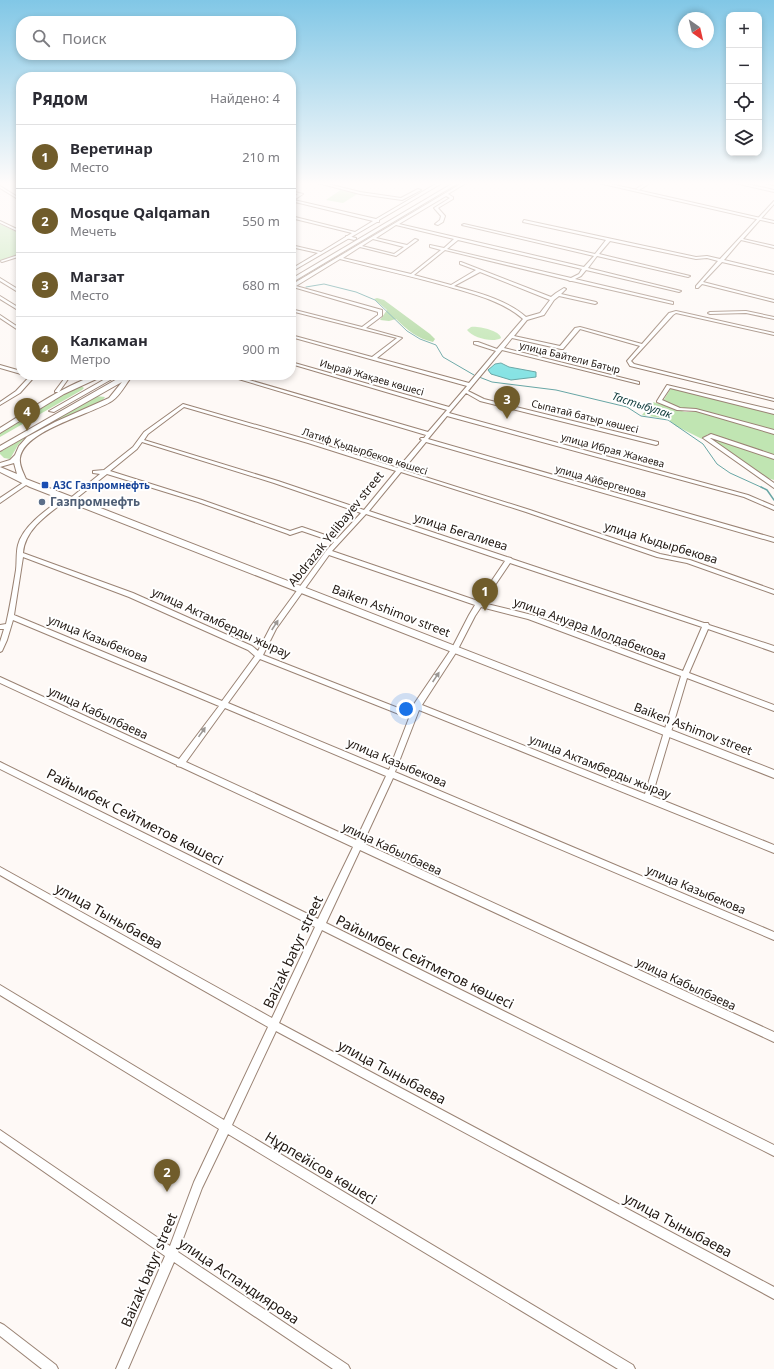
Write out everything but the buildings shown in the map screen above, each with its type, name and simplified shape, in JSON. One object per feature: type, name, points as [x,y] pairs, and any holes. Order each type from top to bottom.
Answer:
[{"type":"main road","points":[[296,273],[339,246]]},
{"type":"main road","points":[[296,282],[333,257],[355,246]]},
{"type":"main road","points":[[0,431],[75,385],[88,380]]},
{"type":"main road","points":[[0,442],[107,380]]},
{"type":"main road","points":[[0,449],[120,380]]},
{"type":"main road","points":[[25,481],[17,465],[17,456],[20,448],[28,439],[105,402],[114,396],[125,380]]},
{"type":"main road","points":[[75,385],[85,386],[82,394]]},
{"type":"main road","points":[[90,396],[105,396],[107,398],[105,402]]},
{"type":"main road","points":[[1,468],[17,456]]},
{"type":"main road","name":"Baiken Ashimov street","points":[[1,468],[25,481],[69,499],[774,774]]},
{"type":"street","points":[[296,267],[333,246]]},
{"type":"street","points":[[296,283],[359,246],[395,255],[407,246]]},
{"type":"street","points":[[431,246],[672,303]]},
{"type":"street","points":[[412,275],[449,246]]},
{"type":"street","points":[[488,246],[679,291]]},
{"type":"street","points":[[555,246],[688,276]]},
{"type":"street","points":[[570,280],[577,278],[603,246]]},
{"type":"street","points":[[641,246],[696,258],[707,257],[774,273]]},
{"type":"street","points":[[697,287],[734,246]]},
{"type":"street","points":[[296,247],[321,253]]},
{"type":"street","points":[[2,261],[16,257]]},
{"type":"street","points":[[340,258],[412,275],[500,302],[518,311],[525,318],[542,314],[552,299],[564,289]]},
{"type":"street","points":[[461,263],[552,299]]},
{"type":"street","points":[[453,284],[480,270]]},
{"type":"street","points":[[0,279],[2,283],[16,290]]},
{"type":"street","points":[[701,283],[774,301]]},
{"type":"street","points":[[296,286],[380,312],[380,315],[363,328]]},
{"type":"street","points":[[557,294],[595,304]]},
{"type":"street","points":[[0,297],[16,307]]},
{"type":"street","points":[[296,311],[400,338],[374,358]]},
{"type":"street","points":[[774,334],[676,312],[671,314],[629,361],[632,365],[774,400]]},
{"type":"street","points":[[710,313],[746,312],[774,318]]},
{"type":"street","points":[[0,316],[16,327]]},
{"type":"street","name":"Abdrazak Yelibayev street","points":[[180,764],[222,704],[259,656],[273,628],[328,552],[365,512],[423,439],[525,318]]},
{"type":"street","points":[[510,336],[561,348],[578,328],[642,345]]},
{"type":"street","points":[[296,337],[469,385]]},
{"type":"street","name":"улица Байтели Батыр","points":[[476,343],[637,383]]},
{"type":"street","name":"Иырай Жақаев көшесі","points":[[296,365],[447,411]]},
{"type":"street","points":[[0,366],[16,371]]},
{"type":"street","points":[[2,402],[18,392],[28,380]]},
{"type":"street","points":[[57,391],[65,380]]},
{"type":"street","points":[[244,380],[428,434]]},
{"type":"street","points":[[774,412],[669,386],[659,401],[679,410],[696,410],[774,432]]},
{"type":"street","name":"Сыпатай батыр көшесі","points":[[465,391],[482,400],[656,443]]},
{"type":"street","name":"Латиф Қыдырбеков көшесі","points":[[140,440],[146,433],[183,405],[310,442],[542,516]]},
{"type":"street","name":"улица Ибрая Жакаева","points":[[447,411],[746,496],[774,508]]},
{"type":"street","points":[[774,457],[711,436],[706,438],[774,486]]},
{"type":"street","name":"улица Айбергенова","points":[[423,439],[774,540]]},
{"type":"street","points":[[0,649],[4,642],[8,626],[21,545],[25,535],[34,524],[107,472],[135,448],[140,440]]},
{"type":"street","name":"улица Бегалиева","points":[[140,440],[276,482],[510,559],[774,649]]},
{"type":"street","points":[[95,472],[107,472],[200,501],[290,533],[302,529],[338,541]]},
{"type":"street","points":[[763,478],[774,482]]},
{"type":"street","points":[[0,501],[25,481]]},
{"type":"street","name":"улица Кыдырбекова","points":[[542,516],[659,556],[688,561],[774,592]]},
{"type":"street","name":"улица Ануара Молдабекова","points":[[328,552],[480,604],[530,617],[774,708]]},
{"type":"street","name":"улица Актамберды жырау","points":[[20,554],[131,594],[250,648],[259,656],[412,716]]},
{"type":"street","name":"Baizak batyr street","points":[[122,1369],[172,1254],[198,1186],[391,774],[412,716],[455,649],[466,626],[510,559]]},
{"type":"street","name":"улица Казыбекова","points":[[10,616],[391,774],[774,936]]},
{"type":"street","points":[[647,799],[685,674],[706,625]]},
{"type":"street","points":[[0,626],[8,626]]},
{"type":"street","name":"улица Кабылбаева","points":[[0,680],[357,846],[774,1037]]},
{"type":"street","name":"улица Актамберды жырау","points":[[417,706],[774,849]]},
{"type":"street","name":"Райымбек Сейтметов көшесі","points":[[0,765],[774,1151]]},
{"type":"street","name":"улица Тыныбаева","points":[[0,871],[274,1025],[774,1293]]},
{"type":"street","name":"Нұрпейісов көшесі","points":[[0,990],[629,1369]]},
{"type":"street","name":"улица Аспандиярова","points":[[0,1135],[172,1254],[344,1369]]},
{"type":"street","points":[[0,1329],[52,1369]]},
{"type":"green space","points":[[0,246],[16,246],[16,256],[0,261]]},
{"type":"green space","points":[[377,298],[384,300],[430,334],[435,339],[433,342],[422,339],[413,334],[396,319],[389,321],[380,320],[387,310],[374,299]]},
{"type":"green space","points":[[471,327],[478,327],[492,331],[501,338],[493,340],[483,339],[467,330]]},
{"type":"green space","points":[[81,386],[84,388],[82,390],[0,437],[0,433],[64,392]]},
{"type":"green space","points":[[671,388],[774,413],[774,431],[700,410],[679,408],[663,401]]},
{"type":"green space","points":[[96,396],[105,397],[102,401],[25,438],[18,445],[10,459],[4,458],[0,454],[0,452]]},
{"type":"green space","points":[[653,402],[685,412],[698,412],[774,434],[774,456],[708,434],[702,439],[676,426],[668,419],[642,415]]},
{"type":"green space","points":[[713,438],[774,458],[774,480],[764,477],[710,439]]},
{"type":"water","points":[[501,363],[509,367],[536,372],[536,377],[511,380],[491,374],[488,370],[495,364]]},
{"type":"waterway","name":"Тастыбулак","points":[[306,287],[324,284],[356,292],[375,300],[407,331],[420,339],[436,345],[443,357],[474,375]]},
{"type":"waterway","name":"Тастыбулак","points":[[479,377],[492,382],[556,390],[627,407],[641,416],[668,420],[703,444],[717,464],[730,473],[763,488]]},
{"type":"waterway","name":"Тастыбулак","points":[[763,488],[767,490],[774,500]]},
{"type":"place","name":"Магзат","points":[[507,419]]},
{"type":"place","name":"Калкаман","points":[[27,431]]},
{"type":"place","name":"АЗС Газпромнефть","points":[[45,485]]},
{"type":"place","name":"Газпромнефть","points":[[42,502]]},
{"type":"place","name":"Веретинар","points":[[485,611]]},
{"type":"place","name":"Mosque Qalqaman","points":[[167,1192]]}]
